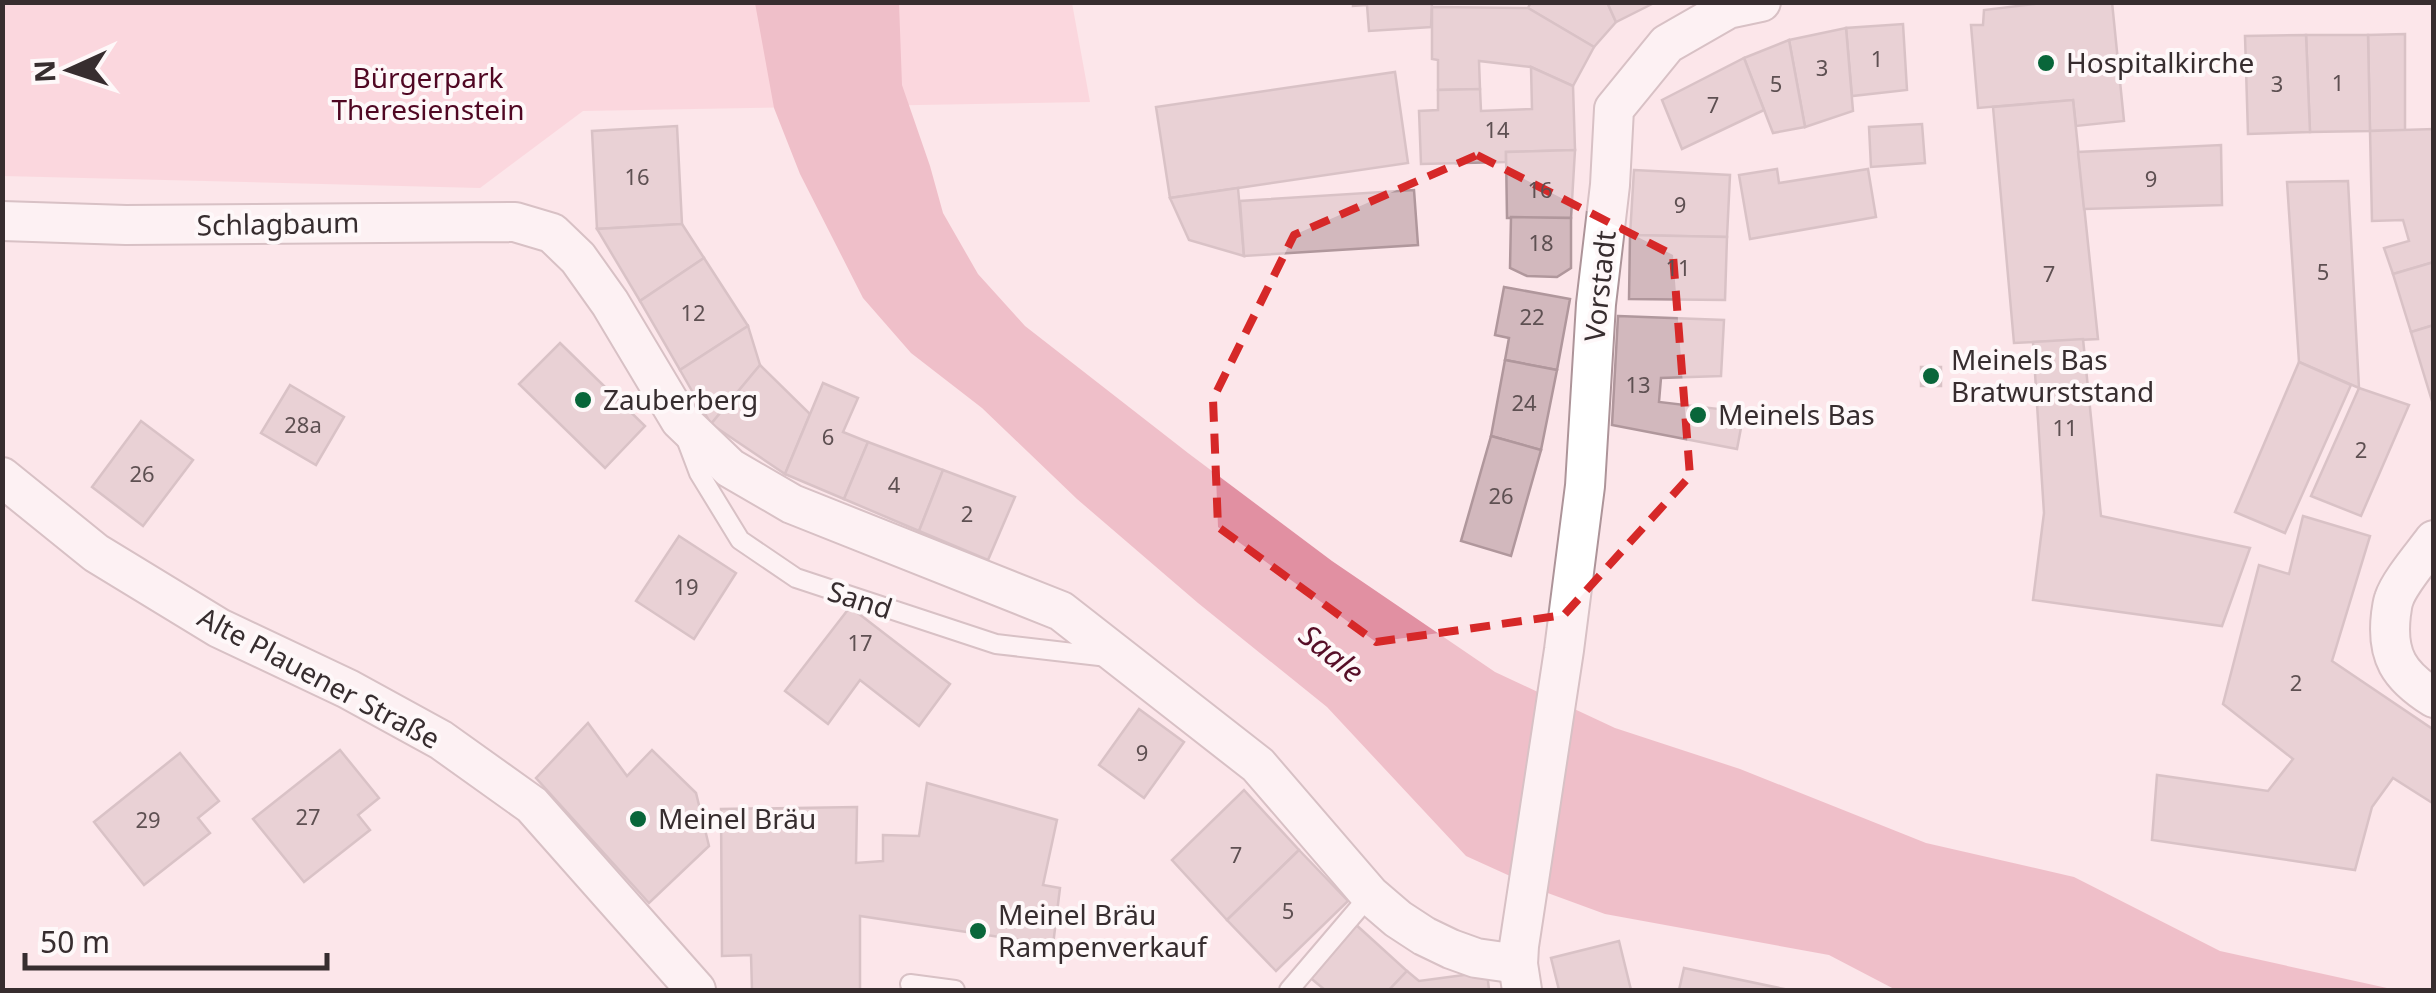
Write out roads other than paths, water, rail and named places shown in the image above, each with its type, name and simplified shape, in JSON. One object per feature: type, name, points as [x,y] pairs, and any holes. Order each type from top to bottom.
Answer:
[{"type":"street","name":"Vorstadt","points":[[1520,977],[1522,920],[1585,486],[1614,109],[1667,44],[1728,9],[1760,2]]},
{"type":"street","name":"Schlagbaum","points":[[2,221],[126,225],[515,222],[552,233]]},
{"type":"street","name":"Sand","points":[[552,233],[578,258],[610,303],[680,420],[730,468],[792,504],[1061,611],[1258,765],[1370,895],[1424,936],[1520,977]]},
{"type":"street","name":"Alte Plauener Straße","points":[[2,478],[96,553],[219,628],[348,689],[441,740],[532,806],[696,990]]},
{"type":"street","points":[[2434,540],[2394,597],[2390,625],[2390,649],[2400,670],[2412,684],[2434,698]]},
{"type":"lane","name":"Sand","points":[[680,420],[698,473],[740,540],[796,578],[996,644],[1123,659]]},
{"type":"lane","points":[[1288,990],[1370,895]]},
{"type":"lane","points":[[910,984],[955,990]]},
{"type":"water","name":"Saale","points":[[755,3],[899,3],[902,85],[943,213],[978,274],[1025,326],[1188,453],[1332,561],[1495,672],[1615,728],[1740,769],[1926,843],[2074,877],[2220,951],[2396,990],[1896,990],[1829,955],[1605,914],[1466,856],[1327,707],[1198,603],[1077,499],[982,408],[911,353],[863,298],[800,174],[774,108]]},
{"type":"place","name":"Hospitalkirche","points":[[2046,63]]},
{"type":"place","name":"Meinels Bas Bratwurststand","points":[[1931,376]]},
{"type":"place","name":"Zauberberg","points":[[583,400]]},
{"type":"place","name":"Meinels Bas","points":[[1698,415]]},
{"type":"place","name":"Meinel Bräu","points":[[638,819]]},
{"type":"place","name":"Meinel Bräu Rampenverkauf","points":[[978,931]]},
{"type":"park label","name":"Bürgerpark Theresienstein","points":[[428,94]]}]
